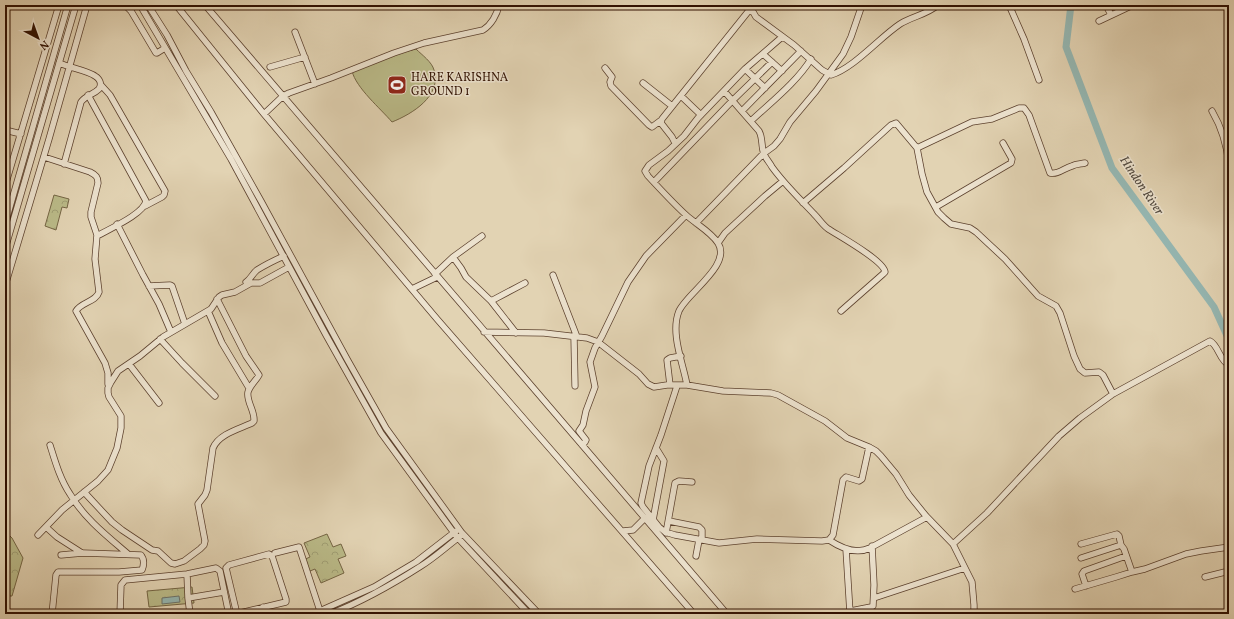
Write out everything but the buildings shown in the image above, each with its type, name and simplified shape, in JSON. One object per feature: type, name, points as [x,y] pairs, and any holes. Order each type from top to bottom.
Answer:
[{"type":"street","points":[[5,186],[6,176],[21,134],[59,5]]},
{"type":"street","points":[[5,224],[68,5]]},
{"type":"street","points":[[5,286],[44,157],[65,66],[76,5]]},
{"type":"street","points":[[5,249],[65,66],[87,5]]},
{"type":"street","points":[[126,5],[154,50],[162,50]]},
{"type":"street","points":[[140,5],[162,50],[227,152],[280,258],[382,433],[456,531],[539,614]]},
{"type":"street","points":[[148,5],[211,112],[386,428],[456,531]]},
{"type":"street","points":[[176,5],[264,114],[412,289],[694,614]]},
{"type":"street","points":[[205,5],[727,614]]},
{"type":"street","points":[[264,114],[283,96],[289,93],[394,53],[424,44],[483,30],[490,24],[498,11],[499,5]]},
{"type":"street","points":[[696,223],[763,154],[774,146],[780,139],[790,122],[816,91],[847,47],[862,5]]},
{"type":"street","points":[[605,68],[612,77],[610,82],[611,86],[652,127],[660,121],[750,6],[756,17],[811,59],[822,70],[831,75],[849,66],[901,23],[926,13],[938,5]]},
{"type":"street","points":[[1009,5],[1024,39],[1039,80]]},
{"type":"street","points":[[1106,5],[1111,15]]},
{"type":"street","points":[[1098,20],[1111,15],[1120,8],[1133,5]]},
{"type":"street","points":[[295,32],[315,84]]},
{"type":"street","points":[[687,386],[676,330],[679,311],[683,304],[713,271],[719,262],[721,252],[718,244],[686,215],[646,174],[645,171],[646,168],[675,144],[745,69],[782,37]]},
{"type":"street","points":[[742,111],[801,51]]},
{"type":"street","points":[[764,54],[782,71]]},
{"type":"street","points":[[270,67],[305,57]]},
{"type":"street","points":[[751,121],[796,78],[811,59]]},
{"type":"street","points":[[654,182],[772,62]]},
{"type":"street","points":[[65,66],[95,76],[100,82],[110,95],[165,191],[162,197],[145,206],[135,215],[97,236]]},
{"type":"street","points":[[745,69],[765,88]]},
{"type":"street","points":[[644,83],[672,106]]},
{"type":"street","points":[[64,164],[81,102],[101,85]]},
{"type":"street","points":[[724,91],[760,133],[763,154],[783,181],[828,229],[873,258],[885,270],[883,274],[841,311]]},
{"type":"street","points":[[88,95],[146,201],[145,206]]},
{"type":"street","points":[[680,96],[701,115]]},
{"type":"street","points":[[918,148],[972,122],[986,120],[1019,108],[1024,108],[1029,115],[1050,173],[1052,174],[1071,166],[1085,163]]},
{"type":"street","points":[[1212,110],[1224,137],[1229,165]]},
{"type":"street","points":[[660,121],[672,137],[675,144]]},
{"type":"street","points":[[803,203],[894,124],[898,124],[918,148],[927,192],[944,218],[951,224],[970,228],[976,232],[1006,258],[1031,290],[1038,296],[1056,306],[1060,313],[1068,342],[1080,369],[1085,373],[1099,372],[1103,376],[1113,394]]},
{"type":"street","points":[[5,130],[21,134]]},
{"type":"street","points":[[936,207],[1011,163],[1012,159],[1003,143]]},
{"type":"street","points":[[38,535],[74,500],[98,481],[108,470],[117,448],[122,421],[121,416],[109,398],[108,373],[105,363],[76,310],[79,306],[97,297],[99,292],[95,259],[97,236],[91,217],[98,179],[97,176],[90,172],[44,157]]},
{"type":"street","points":[[718,244],[722,236],[729,229],[783,181]]},
{"type":"street","points":[[582,445],[586,442],[586,440],[579,431],[584,422],[594,387],[590,362],[593,352],[628,282],[646,256],[686,215]]},
{"type":"street","points":[[117,224],[159,304],[171,332]]},
{"type":"street","points":[[412,289],[436,276],[453,257],[482,236]]},
{"type":"street","points":[[453,257],[462,268],[466,277],[492,301],[516,332]]},
{"type":"street","points":[[229,294],[250,280],[257,270],[280,258]]},
{"type":"street","points":[[108,388],[113,377],[118,371],[140,356],[160,339],[208,311],[222,295],[235,292],[251,283],[260,282],[296,265]]},
{"type":"street","points":[[553,275],[576,337],[575,386]]},
{"type":"street","points":[[492,301],[525,283]]},
{"type":"street","points":[[149,286],[172,286],[185,324]]},
{"type":"street","points":[[84,492],[112,522],[152,550],[158,551],[171,563],[175,564],[184,562],[205,543],[198,504],[207,490],[214,444],[219,439],[254,421],[248,395],[249,388],[259,375],[240,344],[217,299]]},
{"type":"street","points":[[208,311],[222,343],[249,388]]},
{"type":"street","points":[[484,332],[544,333],[587,338],[598,342],[651,386],[670,385],[723,391],[770,393],[778,395],[824,421],[847,438],[869,447],[881,456],[901,480],[909,495],[927,517],[953,544],[972,582],[974,614]]},
{"type":"street","points":[[160,339],[182,364],[215,396]]},
{"type":"street","points":[[953,544],[986,513],[1060,436],[1080,418],[1113,394],[1210,342],[1215,346],[1224,362],[1229,365]]},
{"type":"street","points":[[670,385],[667,360],[681,356]]},
{"type":"street","points":[[129,364],[159,403]]},
{"type":"street","points":[[677,386],[649,466],[641,503],[653,520],[666,533],[700,540],[719,542],[757,539],[829,540],[842,548],[863,550],[927,517]]},
{"type":"street","points":[[50,445],[60,475],[74,500],[93,523],[128,554]]},
{"type":"street","points":[[829,540],[833,535],[843,480],[846,477],[859,481],[862,479],[869,447]]},
{"type":"street","points":[[653,520],[664,461],[656,448]]},
{"type":"street","points":[[666,533],[675,483],[679,480],[692,482]]},
{"type":"street","points":[[623,531],[633,530],[645,518]]},
{"type":"street","points":[[669,521],[699,527],[702,530],[696,556]]},
{"type":"street","points":[[46,527],[57,537],[82,553]]},
{"type":"street","points":[[313,614],[374,586],[416,562],[456,531]]},
{"type":"street","points":[[1080,544],[1117,534],[1132,572]]},
{"type":"street","points":[[330,614],[368,596],[407,574],[422,565],[461,536]]},
{"type":"street","points":[[461,536],[529,614]]},
{"type":"street","points":[[835,614],[873,606],[874,571],[872,546]]},
{"type":"street","points":[[1081,558],[1121,546]]},
{"type":"street","points":[[275,553],[299,547],[320,611]]},
{"type":"street","points":[[1076,589],[1145,569],[1186,554],[1229,547]]},
{"type":"street","points":[[846,549],[850,612]]},
{"type":"street","points":[[52,614],[57,572],[119,572],[142,570],[144,566],[141,555],[82,553],[61,555]]},
{"type":"street","points":[[270,554],[286,601],[261,610],[240,613],[237,612],[226,568],[228,565],[270,554]]},
{"type":"street","points":[[1086,586],[1082,574],[1084,571],[1126,556]]},
{"type":"street","points":[[120,614],[121,585],[128,579],[187,574],[216,568],[220,571],[228,610],[227,614]]},
{"type":"street","points":[[874,598],[965,568]]},
{"type":"street","points":[[1205,577],[1229,571]]},
{"type":"street","points":[[187,574],[190,614]]},
{"type":"street","points":[[188,598],[224,592]]},
{"type":"street","points":[[261,610],[265,614]]},
{"type":"street","points":[[1215,614],[1221,614]]},
{"type":"green space","name":"HARE KARISHNA GROUND 1","points":[[416,49],[429,61],[433,67],[435,79],[434,88],[424,103],[400,119],[392,122],[358,84],[352,71],[395,54]]},
{"type":"green space","points":[[54,195],[69,199],[67,208],[62,207],[56,230],[45,226]]},
{"type":"green space","points":[[5,531],[12,538],[23,558],[12,596],[5,596]]},
{"type":"green space","points":[[327,534],[333,547],[341,544],[346,556],[338,559],[344,573],[321,583],[315,569],[305,573],[301,561],[310,557],[304,543]]},
{"type":"green space","points":[[192,587],[194,603],[149,607],[147,591]]},
{"type":"water","points":[[179,596],[180,602],[162,604],[162,598]]},
{"type":"waterway","name":"Hindon River","points":[[1071,5],[1066,47],[1112,168],[1214,307],[1229,340]]},
{"type":"place","name":"HARE KARISHNA GROUND 1","points":[[397,85]]}]
